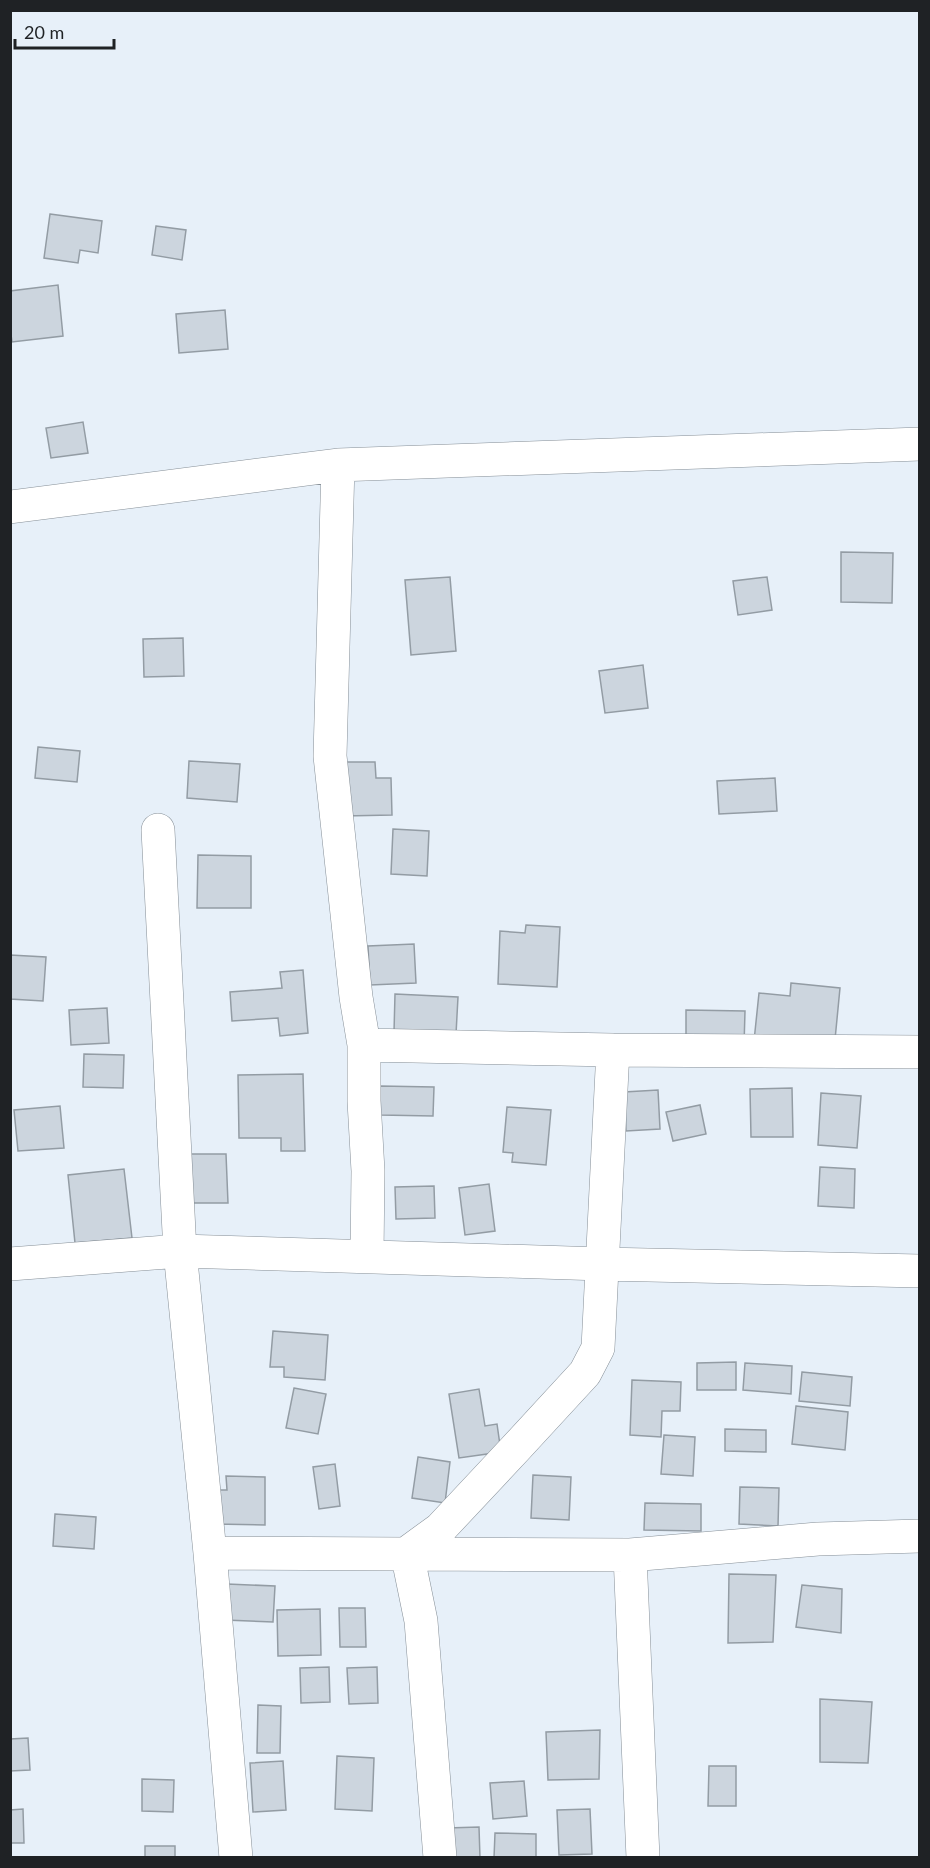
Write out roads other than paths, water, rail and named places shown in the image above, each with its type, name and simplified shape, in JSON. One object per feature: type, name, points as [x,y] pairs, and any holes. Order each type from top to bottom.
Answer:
[{"type":"street","points":[[10,507],[338,465],[920,444]]},
{"type":"street","points":[[338,465],[330,756],[355,986],[364,1045],[368,1171],[367,1256]]},
{"type":"street","points":[[158,830],[180,1251],[210,1553],[236,1857]]},
{"type":"street","points":[[364,1045],[613,1050],[920,1052]]},
{"type":"street","points":[[407,1553],[440,1529],[585,1373],[598,1348],[613,1050]]},
{"type":"street","points":[[10,1264],[180,1251],[920,1272]]},
{"type":"street","points":[[210,1553],[630,1555],[819,1539],[920,1536]]},
{"type":"street","points":[[407,1553],[421,1621],[440,1857]]},
{"type":"street","points":[[630,1555],[643,1857]]}]
